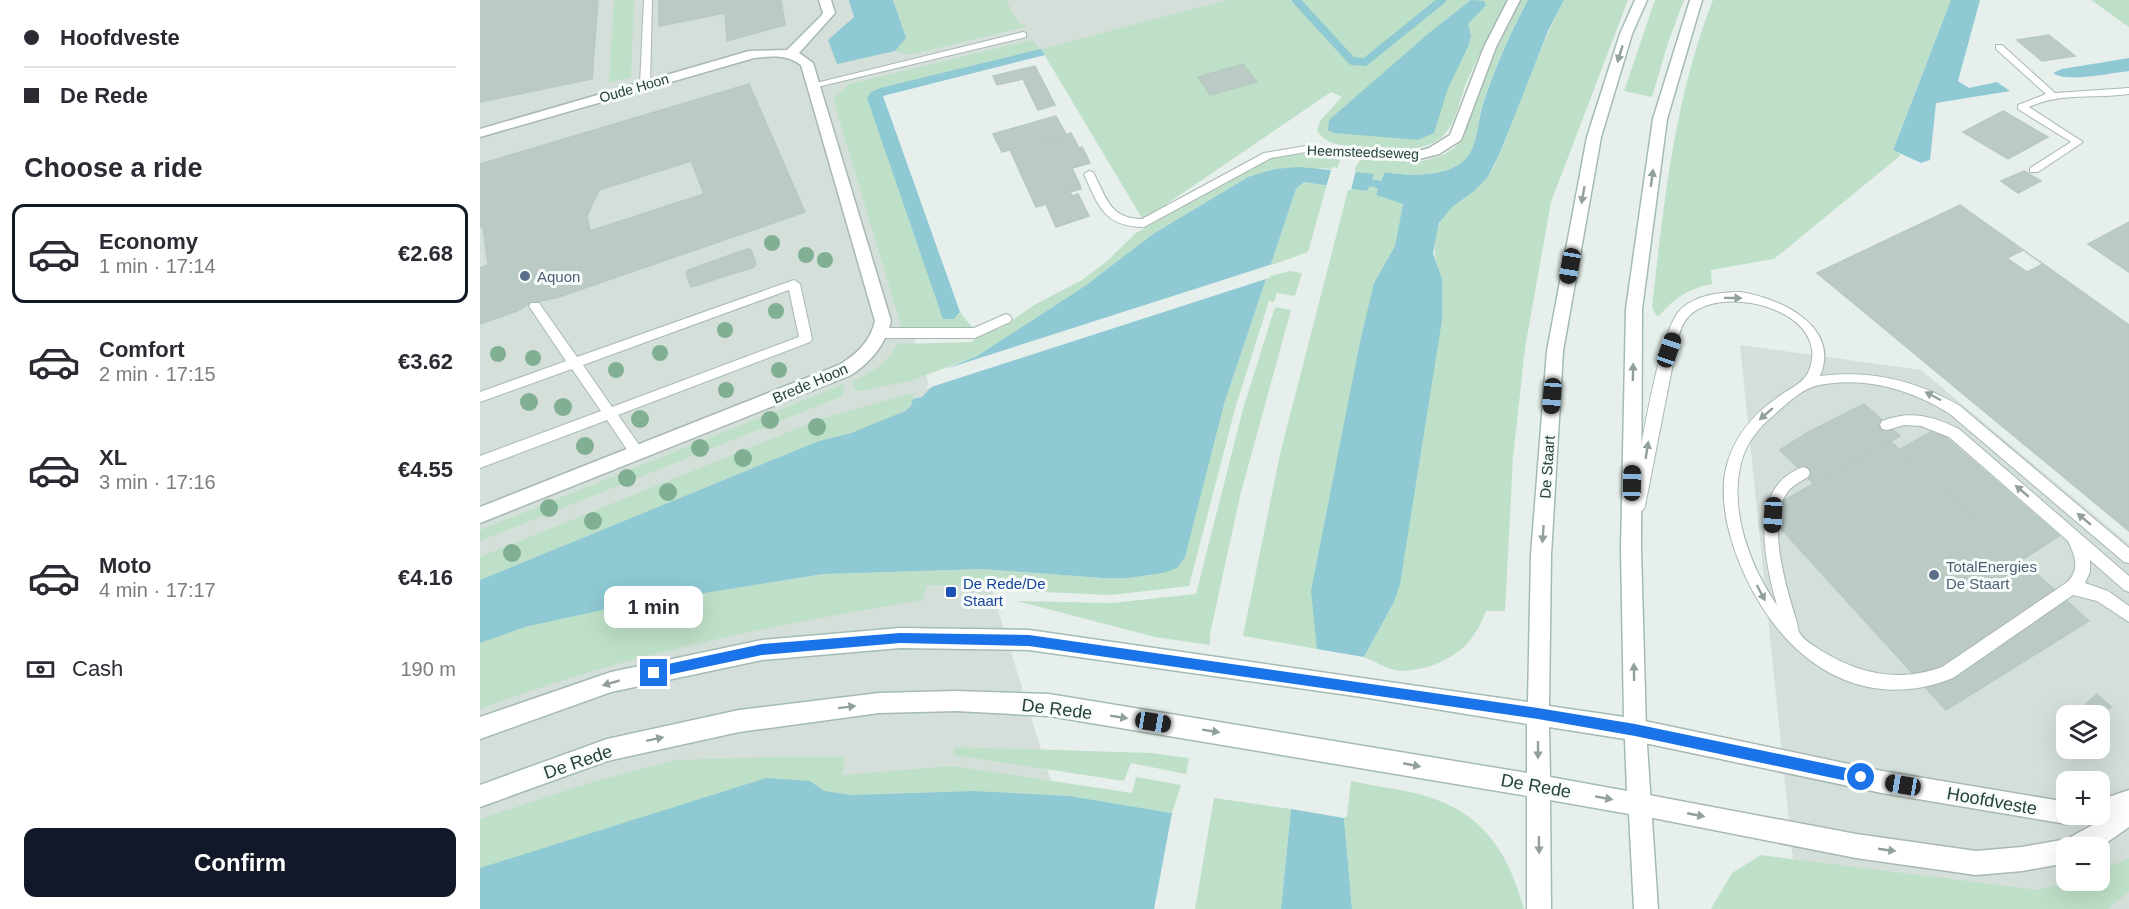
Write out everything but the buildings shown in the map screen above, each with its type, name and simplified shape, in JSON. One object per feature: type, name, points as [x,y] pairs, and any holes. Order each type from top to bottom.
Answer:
[{"type":"main road","points":[[825,0],[829,13],[826,18],[790,54],[801,57],[807,63],[880,308],[883,321],[880,333]]},
{"type":"main road","name":"Heemsteedseweg","points":[[1349,152],[1419,155],[1434,152],[1456,137],[1490,47],[1514,0]]},
{"type":"main road","name":"De Staart","points":[[1539,909],[1538,714],[1541,555],[1555,351],[1594,137],[1626,34],[1641,0]]},
{"type":"main road","points":[[1646,909],[1638,804],[1631,549],[1634,309],[1660,119],[1696,0]]},
{"type":"main road","name":"Oude Hoon","points":[[480,133],[753,54],[790,54]]},
{"type":"main road","name":"Brede Hoon","points":[[480,514],[845,370],[859,362],[871,350],[880,333]]},
{"type":"main road","points":[[480,728],[612,682],[762,650],[900,638],[1029,640],[1362,687],[1635,730]]},
{"type":"main road","name":"De Rede","points":[[480,796],[607,750],[739,721],[879,703],[956,700],[1049,705],[1354,754],[1638,804]]},
{"type":"main road","name":"Hoofdveste","points":[[1635,730],[1882,782],[2056,811]]},
{"type":"main road","points":[[2110,808],[2129,801]]},
{"type":"main road","points":[[1638,804],[1856,846],[1976,863],[2022,860],[2056,853]]},
{"type":"main road","points":[[2094,837],[2129,813]]},
{"type":"lane","points":[[645,85],[648,0]]},
{"type":"lane","points":[[813,85],[1023,35]]},
{"type":"lane","points":[[1999,47],[2051,94]]},
{"type":"lane","points":[[2034,170],[2078,142],[2022,107],[2039,97],[2051,94],[2112,94],[2129,91]]},
{"type":"lane","name":"Heemsteedseweg","points":[[1089,174],[1104,205],[1116,218],[1128,224],[1144,223],[1268,155],[1306,149],[1349,152]]},
{"type":"lane","points":[[480,397],[794,284],[806,339],[480,462]]},
{"type":"lane","points":[[1631,549],[1653,420],[1669,350],[1679,320],[1693,306],[1720,298],[1758,300],[1789,313],[1809,331],[1816,343],[1817,366],[1809,382],[1760,418],[1744,440],[1734,461],[1731,485],[1732,508],[1740,544],[1752,576],[1768,606],[1795,639],[1820,658],[1863,677],[1896,686],[1926,682],[1947,673],[2071,588],[2082,576],[2084,566],[2079,548],[2065,528]]},
{"type":"lane","points":[[534,306],[637,453]]},
{"type":"lane","points":[[880,333],[975,333],[1006,319]]},
{"type":"lane","points":[[1809,382],[1844,377],[1867,378],[1918,388],[1955,410],[2129,557]]},
{"type":"lane","points":[[1887,425],[1900,420],[1921,420],[1953,433],[2129,585]]},
{"type":"lane","points":[[1795,639],[1774,564],[1772,536],[1777,495],[1783,487],[1803,473]]},
{"type":"lane","points":[[2071,588],[2103,596],[2129,615]]},
{"type":"shaded area","points":[[480,0],[1234,0],[835,104],[923,365],[1090,909],[480,909]]},
{"type":"shaded area","points":[[1740,345],[1921,370],[2129,544],[2129,909],[1798,909]]},
{"type":"green space","points":[[614,0],[634,0],[631,77],[609,83]]},
{"type":"green space","points":[[893,0],[1006,0],[1019,24],[1024,24],[1026,27],[908,55],[895,51],[906,38]]},
{"type":"green space","points":[[1227,0],[1507,0],[1468,79],[1451,124],[1442,137],[1434,142],[1415,148],[1395,149],[1332,143],[1321,136],[1317,130],[1320,121],[1342,97],[1331,92],[1143,220],[1041,49]]},
{"type":"green space","points":[[1521,0],[1528,0],[1493,74],[1482,107],[1473,147],[1463,161],[1454,168],[1431,174],[1385,172],[1381,181],[1372,179],[1374,175],[1356,173],[1354,170],[1360,160],[1422,161],[1443,155],[1464,138],[1472,108]]},
{"type":"green space","points":[[1564,0],[1628,0],[1551,202],[1525,348],[1513,457],[1505,611],[1486,611],[1470,641],[1445,660],[1416,669],[1395,670],[1364,657],[1394,602],[1442,279],[1437,265],[1435,241],[1439,226],[1448,211],[1481,184],[1496,163],[1550,28]]},
{"type":"green space","points":[[1655,0],[1684,0],[1652,97],[1624,91]]},
{"type":"green space","points":[[1713,0],[1951,0],[1893,149],[1901,155],[1774,259],[1711,270],[1712,284],[1682,295],[1659,316],[1652,307],[1672,152],[1689,75]]},
{"type":"green space","points":[[2091,0],[2129,0],[2129,27]]},
{"type":"green space","points":[[1032,40],[1041,49],[871,92],[958,316],[960,312],[972,327],[902,329],[833,99],[849,84]]},
{"type":"green space","points":[[1297,154],[1334,155],[1340,160],[1337,170],[1324,168],[1248,177],[1153,234],[1085,286],[977,356],[910,381],[861,391],[856,390],[852,381],[878,367],[898,344],[972,342],[978,336],[1003,327],[1034,305],[1082,280],[1106,262],[1136,233],[1268,159]]},
{"type":"green space","points":[[1304,182],[1327,184],[1308,252],[1269,266],[1296,189]]},
{"type":"green space","points":[[1370,186],[1378,189],[1376,195],[1402,202],[1403,207],[1395,246],[1374,283],[1317,649],[1243,636],[1280,454],[1348,190],[1353,188],[1367,191]]},
{"type":"green space","points":[[1290,271],[1302,273],[1295,296],[1277,293],[1274,302],[1269,301],[1235,409],[1189,586],[1111,595],[1020,591],[1020,586],[927,585],[923,600],[698,643],[588,672],[480,709],[480,643],[525,627],[616,607],[823,574],[981,569],[1129,578],[1163,573],[1224,404],[1266,277]]},
{"type":"green space","points":[[1275,307],[1291,310],[1240,496],[1210,634],[1210,645],[1155,637],[1017,601],[1111,603],[1196,594],[1243,409]]},
{"type":"green space","points":[[844,384],[845,389],[840,397],[480,541],[480,530]]},
{"type":"green space","points":[[913,393],[913,401],[907,408],[885,420],[819,441],[480,580],[480,557],[823,418]]},
{"type":"green space","points":[[955,747],[1151,753],[1189,758],[1186,774],[1131,763],[1124,781],[953,755]]},
{"type":"green space","points":[[846,757],[842,775],[953,766],[1132,793],[1136,777],[1181,785],[1172,813],[1070,796],[974,791],[852,795],[824,791],[810,781],[480,868],[480,819],[589,783],[675,760]]},
{"type":"green space","points":[[1351,781],[1432,798],[1467,816],[1481,827],[1503,856],[1524,909],[1352,909],[1344,818],[1347,816]]},
{"type":"green space","points":[[1214,798],[1291,809],[1281,909],[1195,909]]},
{"type":"green space","points":[[1761,855],[2037,890],[2056,886],[2056,891],[2110,891],[2110,867],[2129,858],[2129,891],[2108,909],[1711,909],[1732,873]]},
{"type":"water","points":[[849,0],[893,0],[906,38],[895,51],[837,64],[828,40],[854,17]]},
{"type":"water","points":[[1471,0],[1484,1],[1486,5],[1468,24],[1471,36],[1468,47],[1448,88],[1434,133],[1418,140],[1334,133],[1328,130],[1329,120],[1429,33]]},
{"type":"water","points":[[1528,0],[1564,0],[1548,31],[1500,153],[1487,178],[1452,207],[1439,223],[1433,253],[1442,279],[1442,320],[1400,584],[1394,602],[1364,657],[1317,649],[1311,591],[1360,342],[1374,283],[1395,246],[1403,204],[1376,195],[1378,189],[1370,186],[1367,191],[1304,182],[1296,189],[1224,404],[1185,557],[1177,568],[1163,573],[1129,578],[981,569],[823,574],[616,607],[525,627],[480,643],[480,580],[819,441],[851,433],[905,411],[911,406],[913,399],[922,397],[950,367],[977,356],[1085,286],[1153,234],[1248,177],[1275,169],[1299,167],[1374,174],[1372,179],[1381,181],[1385,172],[1418,175],[1454,168],[1463,161],[1473,147],[1482,107],[1493,75]]},
{"type":"water","points":[[1951,0],[1980,0],[1958,81],[1969,88],[1997,82],[2010,91],[1936,103],[1930,160],[1921,163],[1893,150]]},
{"type":"water","points":[[1041,49],[1045,55],[883,96],[960,312],[954,319],[943,319],[867,98],[871,92],[880,88]]},
{"type":"water","points":[[2129,58],[2129,71],[2078,77],[2060,76],[2053,73],[2062,69]]},
{"type":"water","points":[[766,778],[810,781],[824,791],[852,795],[974,791],[1070,796],[1172,813],[1154,909],[480,909],[480,868]]},
{"type":"water","points":[[1291,809],[1344,818],[1352,909],[1281,909]]},
{"type":"pier","points":[[1332,167],[1356,170],[1351,190],[1326,187]]},
{"type":"pier","points":[[1273,264],[1269,278],[925,389],[942,370]]},
{"type":"waterway","points":[[1296,0],[1352,61],[1365,62],[1442,0]]},
{"type":"place","name":"Aquon","points":[[525,276]]},
{"type":"place","name":"TotalEnergies De Staart","points":[[1934,575]]},
{"type":"place","name":"De Rede/De Staart","points":[[951,592]]},
{"type":"route","points":[[654,673],[762,650],[900,638],[1029,640],[1538,714],[1635,730],[1861,777]]}]
